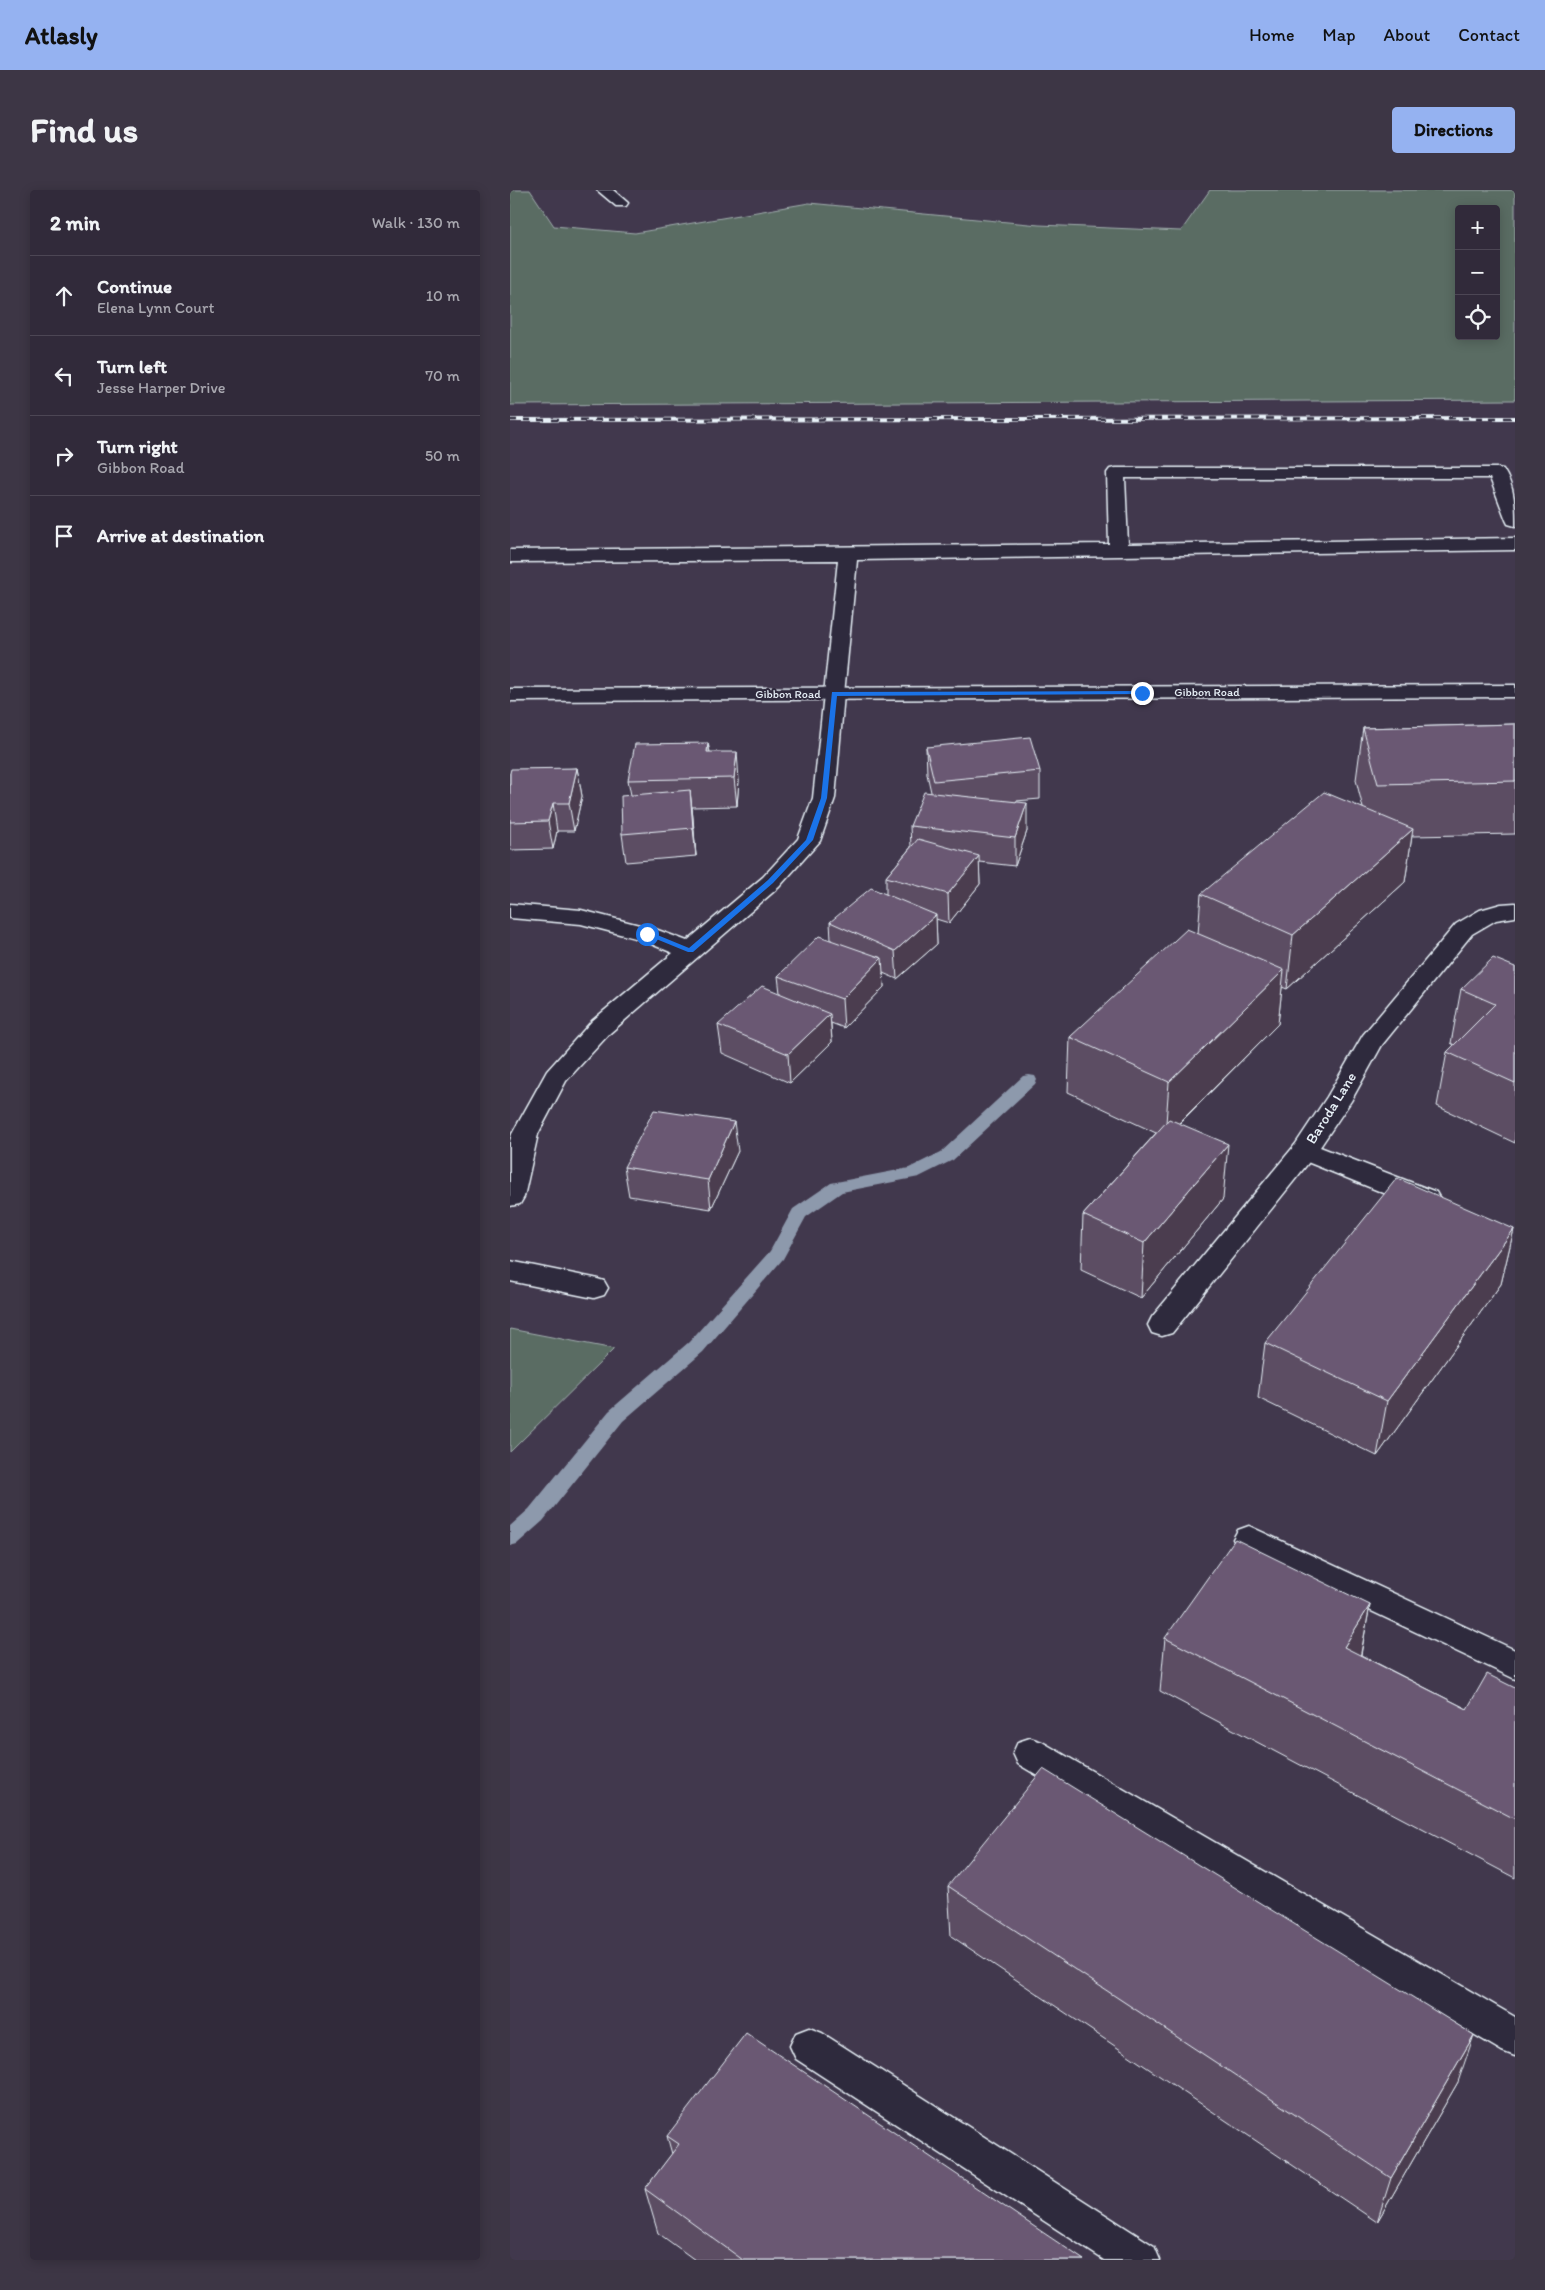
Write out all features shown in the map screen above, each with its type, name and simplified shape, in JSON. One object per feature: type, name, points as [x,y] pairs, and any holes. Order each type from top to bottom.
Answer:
[{"type":"street","points":[[604,190],[621,203]]},
{"type":"street","points":[[1120,551],[1116,473],[1497,473],[1515,520]]},
{"type":"street","points":[[510,556],[1120,551],[1515,544]]},
{"type":"street","points":[[510,1197],[525,1134],[556,1078],[601,1027],[770,882],[809,840],[824,798],[848,554]]},
{"type":"street","name":"Gibbon Road","points":[[510,695],[1515,691]]},
{"type":"street","name":"Baroda Lane","points":[[1448,1207],[1304,1151],[1338,1101],[1372,1041],[1464,929],[1481,916],[1504,909],[1515,910]]},
{"type":"street","points":[[510,911],[580,917],[647,934],[690,951]]},
{"type":"street","points":[[1162,1325],[1304,1151]]},
{"type":"street","points":[[510,1271],[594,1288]]},
{"type":"street","points":[[1249,1539],[1515,1665]]},
{"type":"street","points":[[1030,1753],[1515,2038]]},
{"type":"street","points":[[809,2046],[1140,2260]]},
{"type":"green space","points":[[510,190],[530,190],[554,226],[635,233],[809,203],[1039,225],[1181,231],[1210,190],[1515,190],[1515,400],[510,405]]},
{"type":"green space","points":[[510,1329],[614,1349],[510,1452]]},
{"type":"building","points":[[1515,724],[1515,781],[1378,784],[1363,728]]},
{"type":"building","points":[[1030,737],[1040,771],[934,781],[926,747]]},
{"type":"building","points":[[708,743],[707,752],[737,752],[734,778],[628,780],[635,744]]},
{"type":"building","points":[[577,768],[569,803],[553,803],[548,821],[510,822],[511,769]]},
{"type":"building","points":[[690,790],[693,828],[622,834],[621,796]]},
{"type":"building","points":[[924,792],[1027,803],[1015,838],[910,826]]},
{"type":"building","points":[[1324,792],[1413,829],[1293,935],[1201,894]]},
{"type":"building","points":[[918,839],[979,856],[948,894],[886,877]]},
{"type":"building","points":[[871,888],[936,915],[895,951],[830,922]]},
{"type":"building","points":[[1187,929],[1284,970],[1169,1082],[1070,1037]]},
{"type":"building","points":[[819,936],[882,958],[842,999],[778,976]]},
{"type":"building","points":[[1493,958],[1515,967],[1515,1083],[1447,1052],[1495,1004],[1461,989]]},
{"type":"building","points":[[762,986],[830,1014],[788,1054],[718,1025]]},
{"type":"building","points":[[654,1110],[734,1122],[708,1180],[624,1167]]},
{"type":"building","points":[[1169,1119],[1228,1144],[1144,1243],[1083,1215]]},
{"type":"building","points":[[1397,1178],[1514,1229],[1387,1401],[1265,1343]]},
{"type":"building","points":[[1235,1539],[1370,1605],[1344,1647],[1467,1709],[1487,1674],[1515,1688],[1515,1819],[1165,1638]]},
{"type":"building","points":[[1043,1769],[1474,2035],[1391,2178],[948,1886]]},
{"type":"building","points":[[746,2033],[1084,2260],[743,2260],[645,2189],[679,2144],[667,2136]]},
{"type":"waterway","points":[[510,1538],[536,1515],[616,1416],[696,1347],[777,1255],[799,1213],[837,1187],[913,1173],[947,1156],[1029,1080]]},
{"type":"railway","points":[[510,420],[1515,418]]},
{"type":"route","points":[[647,934],[690,951],[770,882],[809,840],[824,798],[834,694],[1142,693]]}]
